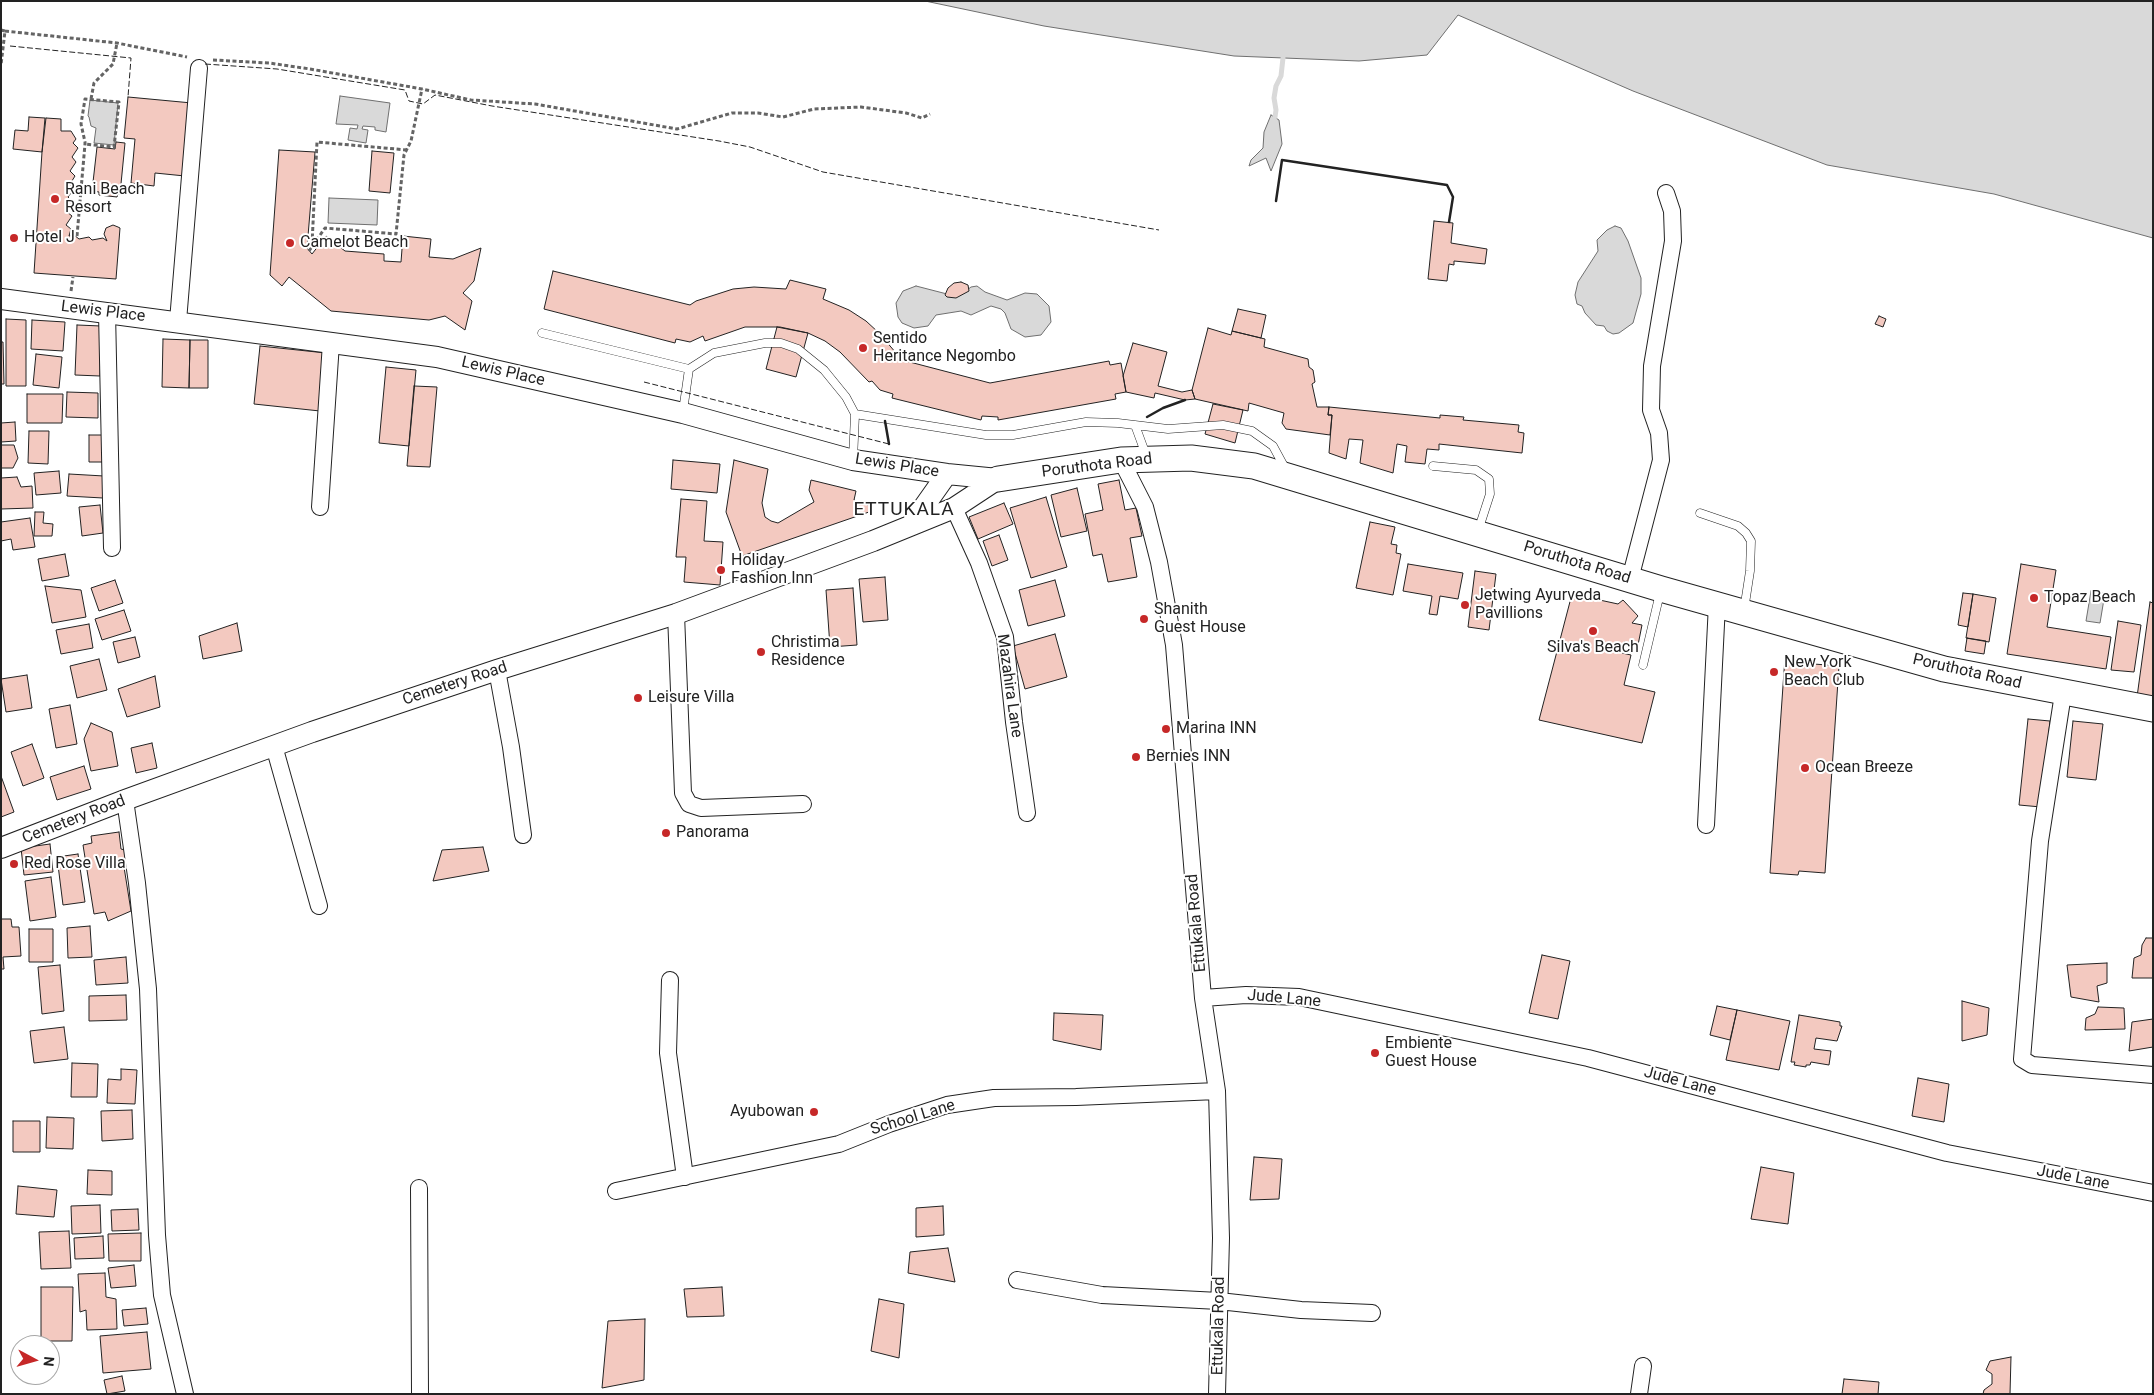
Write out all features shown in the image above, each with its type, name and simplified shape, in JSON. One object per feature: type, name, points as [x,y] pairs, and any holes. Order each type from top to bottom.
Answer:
[{"type":"main road","name":"Poruthota Road","points":[[998,479],[1121,460],[1191,458],[1254,466],[1630,580],[1944,670],[2063,694],[2153,709]]},
{"type":"street","points":[[178,321],[199,64]]},
{"type":"street","points":[[1630,580],[1661,460],[1659,434],[1651,410],[1652,366],[1673,241],[1672,211],[1666,193]]},
{"type":"street","name":"Lewis Place","points":[[1,299],[178,321],[436,357],[683,413],[853,460],[947,474],[998,479]]},
{"type":"street","points":[[107,312],[112,548]]},
{"type":"street","points":[[320,507],[331,343]]},
{"type":"street","name":"Ettukala Road","points":[[1121,460],[1145,507],[1159,562],[1174,645],[1203,998],[1217,1090],[1221,1238],[1218,1394]]},
{"type":"street","points":[[911,525],[947,474]]},
{"type":"street","name":"Cemetery Road","points":[[1,848],[124,800],[274,746],[497,670],[676,614],[954,508],[998,479]]},
{"type":"street","name":"Mazahira Lane","points":[[954,508],[979,563],[1005,638],[1014,722],[1027,813]]},
{"type":"street","points":[[1706,825],[1717,604]]},
{"type":"street","points":[[676,614],[683,793],[689,804],[701,808],[803,804]]},
{"type":"street","points":[[497,670],[511,747],[523,835]]},
{"type":"street","points":[[2063,694],[2040,841],[2022,1059],[2032,1065],[2153,1075]]},
{"type":"street","points":[[274,746],[319,906]]},
{"type":"street","points":[[124,800],[137,883],[148,989],[157,1236],[162,1295],[185,1394]]},
{"type":"street","points":[[670,980],[668,1053],[685,1177]]},
{"type":"street","name":"Jude Lane","points":[[1203,998],[1246,995],[1299,998],[1588,1058],[1947,1153],[2153,1193]]},
{"type":"street","name":"School Lane","points":[[616,1191],[839,1144],[889,1124],[947,1106],[994,1098],[1076,1097],[1217,1090]]},
{"type":"street","points":[[419,1188],[420,1394]]},
{"type":"street","points":[[1017,1280],[1102,1295],[1219,1301],[1300,1310],[1372,1313]]},
{"type":"street","points":[[1639,1394],[1643,1366]]},
{"type":"lane","points":[[542,333],[689,369],[714,353],[765,343],[781,343],[798,349],[824,370],[846,397],[855,414],[853,460]]},
{"type":"lane","points":[[683,413],[689,369]]},
{"type":"lane","points":[[855,414],[986,435],[1013,435],[1086,422],[1168,429],[1223,425],[1252,431],[1273,446],[1289,476]]},
{"type":"lane","points":[[1134,425],[1148,459]]},
{"type":"lane","points":[[1433,466],[1476,470],[1489,479],[1490,494],[1477,533]]},
{"type":"lane","points":[[1700,513],[1738,526],[1751,541],[1750,571],[1744,612]]},
{"type":"lane","points":[[1643,665],[1661,589]]},
{"type":"path","points":[[1,66],[3,31],[117,43],[199,64],[285,66],[422,89],[471,100],[534,104],[677,129],[732,113],[758,113],[783,117],[814,109],[861,107],[906,113],[922,118],[930,114]]},
{"type":"path","points":[[91,99],[94,83],[113,64],[117,43]]},
{"type":"path","points":[[309,251],[325,228],[396,234],[404,155],[411,141],[422,89]]},
{"type":"path","points":[[77,236],[85,144],[81,124],[85,98],[119,102],[114,147],[85,144]]},
{"type":"path","points":[[312,246],[317,142],[406,150]]},
{"type":"shaded area","points":[[925,1],[2153,1],[2153,238],[1994,194],[1827,165],[1633,91],[1458,15],[1427,55],[1359,61],[1234,56],[1044,26]]},
{"type":"shaded area","points":[[340,96],[390,103],[386,132],[375,130],[375,127],[363,126],[362,129],[368,130],[366,143],[348,140],[350,128],[357,129],[358,125],[336,124]]},
{"type":"shaded area","points":[[90,100],[118,103],[114,145],[94,143],[96,128],[91,126],[88,116]]},
{"type":"shaded area","points":[[1271,115],[1279,120],[1282,144],[1271,171],[1266,158],[1249,166],[1251,160],[1263,148],[1264,132]]},
{"type":"shaded area","points":[[329,198],[378,200],[377,225],[328,223]]},
{"type":"shaded area","points":[[1615,226],[1621,228],[1628,241],[1641,278],[1641,294],[1633,323],[1619,333],[1613,334],[1607,331],[1604,326],[1596,325],[1585,313],[1582,306],[1577,304],[1575,295],[1578,282],[1598,251],[1597,240],[1607,230]]},
{"type":"shaded area","points":[[916,286],[947,294],[977,286],[985,292],[1007,300],[1025,293],[1037,294],[1049,306],[1051,322],[1041,335],[1025,337],[1011,329],[1005,313],[1001,309],[991,306],[971,315],[961,311],[936,315],[928,326],[914,328],[902,323],[898,317],[896,303],[903,291]]},
{"type":"shaded area","points":[[2091,591],[2105,593],[2100,623],[2086,621]]},
{"type":"building","points":[[128,97],[192,103],[185,176],[155,173],[154,186],[131,183],[135,139],[124,138]]},
{"type":"building","points":[[29,117],[45,118],[42,152],[13,149],[15,130],[28,131]]},
{"type":"building","name":"Rani Beach Resort","points":[[46,118],[61,119],[61,131],[71,131],[76,139],[73,143],[78,148],[72,157],[76,162],[70,171],[75,176],[70,184],[74,189],[68,197],[73,202],[67,212],[72,216],[66,225],[71,229],[69,236],[74,235],[79,239],[89,237],[92,240],[103,238],[107,241],[104,234],[106,228],[113,225],[120,228],[116,279],[34,273]]},
{"type":"building","points":[[116,142],[125,143],[120,194],[117,197],[99,195],[99,192],[92,191],[97,147],[115,149]]},
{"type":"building","name":"Camelot Beach","points":[[279,150],[315,152],[307,248],[312,254],[326,236],[345,251],[384,254],[384,261],[401,262],[403,236],[431,239],[429,257],[453,259],[481,248],[474,281],[463,293],[472,301],[465,330],[445,316],[429,320],[331,311],[289,277],[282,286],[270,275]]},
{"type":"building","points":[[372,151],[394,153],[390,193],[369,191]]},
{"type":"building","points":[[1434,221],[1453,223],[1451,243],[1487,249],[1485,264],[1454,261],[1454,265],[1449,264],[1447,281],[1428,279]]},
{"type":"building","name":"Sentido Heritance Negombo","points":[[553,271],[690,305],[696,301],[733,289],[754,287],[786,289],[790,280],[826,289],[823,299],[849,310],[866,321],[902,360],[990,383],[1109,361],[1110,365],[1121,363],[1126,392],[1115,394],[1116,399],[998,420],[998,417],[982,416],[981,420],[892,398],[893,394],[880,390],[872,381],[869,382],[840,352],[825,341],[808,333],[780,327],[745,327],[705,341],[703,336],[690,342],[676,339],[675,343],[544,309]]},
{"type":"building","points":[[961,282],[968,285],[969,291],[956,298],[945,295],[948,288],[954,283]]},
{"type":"building","points":[[1238,309],[1266,315],[1261,338],[1232,331]]},
{"type":"building","points":[[1879,316],[1886,319],[1883,327],[1875,324]]},
{"type":"building","points":[[6,319],[26,320],[26,386],[6,386]]},
{"type":"building","points":[[32,320],[65,322],[63,351],[31,349]]},
{"type":"building","points":[[77,325],[101,326],[100,376],[75,375]]},
{"type":"building","points":[[777,327],[808,333],[796,377],[766,369]]},
{"type":"building","points":[[1208,328],[1231,335],[1232,331],[1265,339],[1264,347],[1308,359],[1309,367],[1313,370],[1315,382],[1312,384],[1317,407],[1329,407],[1328,415],[1332,415],[1330,435],[1286,429],[1282,423],[1284,413],[1249,403],[1248,411],[1195,399],[1192,390]]},
{"type":"building","points":[[163,339],[190,340],[189,388],[162,387]]},
{"type":"building","points":[[190,340],[208,340],[208,388],[189,388]]},
{"type":"building","points":[[1,342],[3,342],[4,384],[1,384]]},
{"type":"building","points":[[1133,343],[1167,352],[1158,386],[1182,392],[1192,390],[1195,399],[1185,400],[1155,393],[1154,398],[1126,392],[1123,376]]},
{"type":"building","points":[[260,346],[326,353],[320,411],[254,404]]},
{"type":"building","points":[[36,354],[62,357],[59,388],[33,385]]},
{"type":"building","points":[[386,367],[416,370],[409,446],[379,443]]},
{"type":"building","points":[[414,386],[437,387],[430,467],[407,466]]},
{"type":"building","points":[[67,392],[98,393],[98,418],[66,417]]},
{"type":"building","points":[[27,394],[63,394],[62,423],[27,423]]},
{"type":"building","points":[[1213,404],[1243,410],[1235,443],[1205,434]]},
{"type":"building","points":[[1329,407],[1440,418],[1440,415],[1464,417],[1463,420],[1519,425],[1518,432],[1524,433],[1522,453],[1439,444],[1439,450],[1427,449],[1425,464],[1405,462],[1407,446],[1397,444],[1393,473],[1360,463],[1363,440],[1349,439],[1346,459],[1329,453],[1332,415],[1328,415]]},
{"type":"building","points":[[15,422],[16,441],[1,442],[1,423]]},
{"type":"building","points":[[29,431],[49,431],[48,464],[28,463]]},
{"type":"building","points":[[89,435],[104,435],[103,462],[89,462]]},
{"type":"building","points":[[1,445],[14,445],[18,458],[13,468],[1,468]]},
{"type":"building","points":[[673,460],[720,464],[717,493],[671,489]]},
{"type":"building","points":[[734,460],[768,469],[762,503],[765,517],[771,521],[778,523],[814,502],[809,490],[811,480],[856,491],[854,500],[871,506],[869,512],[742,556],[726,512]]},
{"type":"building","points":[[59,471],[61,493],[36,495],[34,473]]},
{"type":"building","points":[[69,474],[104,476],[103,498],[67,496]]},
{"type":"building","points":[[17,477],[21,487],[32,486],[33,508],[1,509],[1,478]]},
{"type":"building","points":[[1119,480],[1125,510],[1136,508],[1142,536],[1130,538],[1137,577],[1108,582],[1102,554],[1093,556],[1085,514],[1103,510],[1098,484]]},
{"type":"building","points":[[1077,488],[1087,531],[1061,537],[1051,495]]},
{"type":"building","points":[[1046,497],[1067,567],[1031,578],[1010,508]]},
{"type":"building","points":[[681,499],[707,501],[704,541],[723,542],[720,585],[684,582],[686,557],[676,557]]},
{"type":"building","points":[[1004,503],[1013,524],[978,539],[969,517]]},
{"type":"building","points":[[100,505],[103,533],[82,536],[79,507]]},
{"type":"building","points":[[35,512],[44,512],[43,523],[53,524],[52,536],[34,536]]},
{"type":"building","points":[[30,518],[35,547],[13,550],[11,539],[1,541],[1,522]]},
{"type":"building","points":[[1370,522],[1395,527],[1391,544],[1397,545],[1396,553],[1401,554],[1393,595],[1356,588]]},
{"type":"building","points":[[999,535],[1008,560],[992,566],[983,541]]},
{"type":"building","points":[[65,554],[69,576],[42,581],[38,559]]},
{"type":"building","points":[[1408,564],[1463,573],[1458,599],[1440,596],[1437,615],[1429,614],[1432,596],[1403,591]]},
{"type":"building","name":"Topaz Beach","points":[[2021,564],[2056,570],[2047,627],[2111,637],[2106,669],[2007,654]]},
{"type":"building","points":[[1475,571],[1496,574],[1489,630],[1468,627]]},
{"type":"building","points":[[885,577],[888,620],[863,622],[859,579]]},
{"type":"building","points":[[115,580],[123,603],[99,611],[91,588]]},
{"type":"building","points":[[1055,580],[1065,616],[1028,626],[1019,590]]},
{"type":"building","points":[[45,586],[81,590],[86,617],[52,623]]},
{"type":"building","points":[[853,588],[857,645],[830,647],[826,590]]},
{"type":"building","points":[[1963,593],[1973,594],[1968,627],[1958,625]]},
{"type":"building","points":[[1572,594],[1618,604],[1623,600],[1638,616],[1632,623],[1642,625],[1638,645],[1624,642],[1622,653],[1631,655],[1624,685],[1655,692],[1642,743],[1539,720]]},
{"type":"building","points":[[1973,594],[1996,598],[1989,642],[1966,638]]},
{"type":"building","points":[[2150,602],[2153,603],[2153,699],[2137,697]]},
{"type":"building","points":[[124,610],[131,631],[102,640],[95,619]]},
{"type":"building","points":[[2118,621],[2141,625],[2134,672],[2111,670]]},
{"type":"building","points":[[237,623],[242,651],[203,659],[199,636]]},
{"type":"building","points":[[89,624],[93,648],[61,654],[56,630]]},
{"type":"building","points":[[1055,634],[1067,677],[1025,689],[1013,646]]},
{"type":"building","points":[[135,637],[140,657],[118,663],[113,642]]},
{"type":"building","points":[[1967,638],[1986,641],[1984,654],[1965,651]]},
{"type":"building","name":"Ocean Breeze","points":[[1785,657],[1814,660],[1814,664],[1839,666],[1825,873],[1799,871],[1798,875],[1770,873]]},
{"type":"building","points":[[99,659],[107,690],[77,698],[70,666]]},
{"type":"building","points":[[27,675],[32,708],[6,712],[1,679]]},
{"type":"building","points":[[155,676],[160,707],[127,717],[118,689]]},
{"type":"building","points":[[70,705],[77,744],[56,748],[49,709]]},
{"type":"building","points":[[2028,719],[2050,721],[2041,807],[2019,805]]},
{"type":"building","points":[[2073,721],[2103,724],[2096,780],[2067,777]]},
{"type":"building","points":[[91,723],[112,732],[118,766],[91,771],[84,739]]},
{"type":"building","points":[[152,743],[157,768],[136,773],[131,748]]},
{"type":"building","points":[[32,744],[44,778],[23,786],[11,752]]},
{"type":"building","points":[[84,766],[91,789],[57,800],[50,777]]},
{"type":"building","points":[[1,776],[14,812],[1,817]]},
{"type":"building","points":[[119,832],[121,849],[125,850],[128,865],[124,867],[131,911],[108,921],[105,912],[94,914],[83,845],[92,843],[91,836]]},
{"type":"building","points":[[50,844],[53,872],[24,875],[21,848]]},
{"type":"building","points":[[483,847],[489,871],[433,881],[442,850]]},
{"type":"building","points":[[78,854],[85,902],[63,905],[57,857]]},
{"type":"building","points":[[51,877],[56,917],[30,921],[25,881]]},
{"type":"building","points":[[1,919],[11,919],[12,927],[19,927],[21,956],[3,957],[4,969],[1,969]]},
{"type":"building","points":[[90,926],[92,957],[68,958],[67,928]]},
{"type":"building","points":[[29,929],[53,929],[53,962],[29,962]]},
{"type":"building","points":[[2146,938],[2153,938],[2153,978],[2132,978],[2134,958],[2141,955],[2142,945]]},
{"type":"building","points":[[1542,955],[1570,961],[1558,1019],[1529,1013]]},
{"type":"building","points":[[126,957],[128,983],[96,985],[94,960]]},
{"type":"building","points":[[2107,963],[2107,983],[2097,986],[2099,1002],[2071,997],[2067,965]]},
{"type":"building","points":[[60,965],[64,1011],[42,1014],[38,967]]},
{"type":"building","points":[[126,995],[127,1020],[89,1021],[89,996]]},
{"type":"building","points":[[1962,1001],[1989,1008],[1987,1035],[1962,1041]]},
{"type":"building","points":[[1717,1006],[1737,1010],[1730,1040],[1710,1035]]},
{"type":"building","points":[[2098,1007],[2124,1008],[2125,1029],[2085,1030],[2086,1018],[2095,1014]]},
{"type":"building","points":[[1737,1010],[1790,1021],[1779,1070],[1726,1060]]},
{"type":"building","points":[[1054,1013],[1103,1015],[1101,1050],[1053,1040]]},
{"type":"building","points":[[1799,1015],[1840,1022],[1840,1026],[1842,1026],[1837,1041],[1816,1038],[1814,1049],[1831,1051],[1829,1065],[1811,1062],[1806,1067],[1794,1065],[1795,1062],[1791,1062]]},
{"type":"building","points":[[2153,1019],[2153,1047],[2129,1051],[2132,1022]]},
{"type":"building","points":[[64,1027],[68,1059],[34,1063],[30,1031]]},
{"type":"building","points":[[72,1063],[98,1064],[97,1097],[71,1097]]},
{"type":"building","points":[[121,1069],[137,1070],[135,1104],[107,1103],[108,1079],[121,1080]]},
{"type":"building","points":[[1918,1078],[1949,1084],[1944,1122],[1912,1116]]},
{"type":"building","points":[[132,1110],[133,1139],[102,1141],[101,1111]]},
{"type":"building","points":[[47,1117],[74,1118],[73,1149],[46,1148]]},
{"type":"building","points":[[13,1121],[40,1121],[40,1152],[13,1152]]},
{"type":"building","points":[[1254,1157],[1282,1159],[1279,1199],[1250,1200]]},
{"type":"building","points":[[1761,1167],[1794,1173],[1788,1224],[1751,1219]]},
{"type":"building","points":[[88,1170],[112,1171],[112,1195],[87,1194]]},
{"type":"building","points":[[18,1186],[57,1190],[54,1217],[16,1214]]},
{"type":"building","points":[[100,1205],[101,1233],[72,1234],[71,1206]]},
{"type":"building","points":[[943,1206],[944,1235],[916,1237],[916,1208]]},
{"type":"building","points":[[138,1209],[139,1230],[112,1231],[111,1210]]},
{"type":"building","points":[[69,1231],[71,1268],[41,1269],[39,1232]]},
{"type":"building","points":[[141,1233],[141,1261],[109,1261],[108,1234]]},
{"type":"building","points":[[103,1236],[104,1258],[75,1259],[74,1238]]},
{"type":"building","points":[[948,1248],[955,1282],[908,1273],[910,1252]]},
{"type":"building","points":[[134,1265],[136,1286],[111,1288],[108,1268]]},
{"type":"building","points":[[105,1273],[106,1297],[116,1299],[117,1329],[87,1330],[86,1310],[80,1312],[78,1274]]},
{"type":"building","points":[[41,1287],[73,1287],[72,1341],[60,1341],[60,1335],[41,1335]]},
{"type":"building","points":[[722,1287],[724,1316],[687,1317],[684,1289]]},
{"type":"building","points":[[879,1299],[904,1304],[899,1358],[871,1351]]},
{"type":"building","points":[[146,1308],[148,1324],[124,1326],[122,1310]]},
{"type":"building","points":[[645,1319],[644,1380],[602,1388],[608,1321]]},
{"type":"building","points":[[147,1332],[151,1369],[103,1373],[100,1336]]},
{"type":"building","points":[[2011,1357],[2010,1394],[1983,1394],[1984,1390],[1992,1384],[1992,1374],[1986,1370],[1990,1361]]},
{"type":"building","points":[[122,1376],[125,1391],[107,1394],[104,1380]]},
{"type":"building","points":[[1844,1379],[1879,1382],[1878,1394],[1842,1394]]},
{"type":"waterway","points":[[1275,117],[1274,98],[1276,86],[1281,76],[1283,58]]},
{"type":"fence","points":[[10,46],[131,58],[128,97]]},
{"type":"fence","points":[[205,64],[277,69],[405,90],[409,101],[423,104],[435,95],[492,106],[719,141],[750,147],[823,172],[1159,230]]},
{"type":"fence","points":[[644,382],[889,444]]},
{"type":"wall","points":[[1276,201],[1282,160],[1447,185],[1453,197],[1449,222]]},
{"type":"wall","points":[[1147,417],[1163,408],[1185,400]]},
{"type":"wall","points":[[885,421],[889,444]]},
{"type":"place","name":"Rani Beach Resort","points":[[55,199]]},
{"type":"place","name":"Hotel J","points":[[14,238]]},
{"type":"place","name":"Camelot Beach","points":[[290,243]]},
{"type":"place","name":"Sentido Heritance Negombo","points":[[863,348]]},
{"type":"place","name":"Holiday Fashion Inn","points":[[721,570]]},
{"type":"place","name":"Topaz Beach","points":[[2034,598]]},
{"type":"place","name":"Jetwing Ayurveda Pavillions","points":[[1465,605]]},
{"type":"place","name":"Shanith Guest House","points":[[1144,619]]},
{"type":"place","name":"Silva's Beach","points":[[1593,631]]},
{"type":"place","name":"Christima Residence","points":[[761,652]]},
{"type":"place","name":"New York Beach Club","points":[[1774,672]]},
{"type":"place","name":"Leisure Villa","points":[[638,698]]},
{"type":"place","name":"Marina INN","points":[[1166,729]]},
{"type":"place","name":"Bernies INN","points":[[1136,757]]},
{"type":"place","name":"Ocean Breeze","points":[[1805,768]]},
{"type":"place","name":"Panorama","points":[[666,833]]},
{"type":"place","name":"Red Rose Villa","points":[[14,864]]},
{"type":"place","name":"Embiente Guest House","points":[[1375,1053]]},
{"type":"place","name":"Ayubowan","points":[[814,1112]]},
{"type":"district","name":"ETTUKALA","points":[[904,510]]}]
